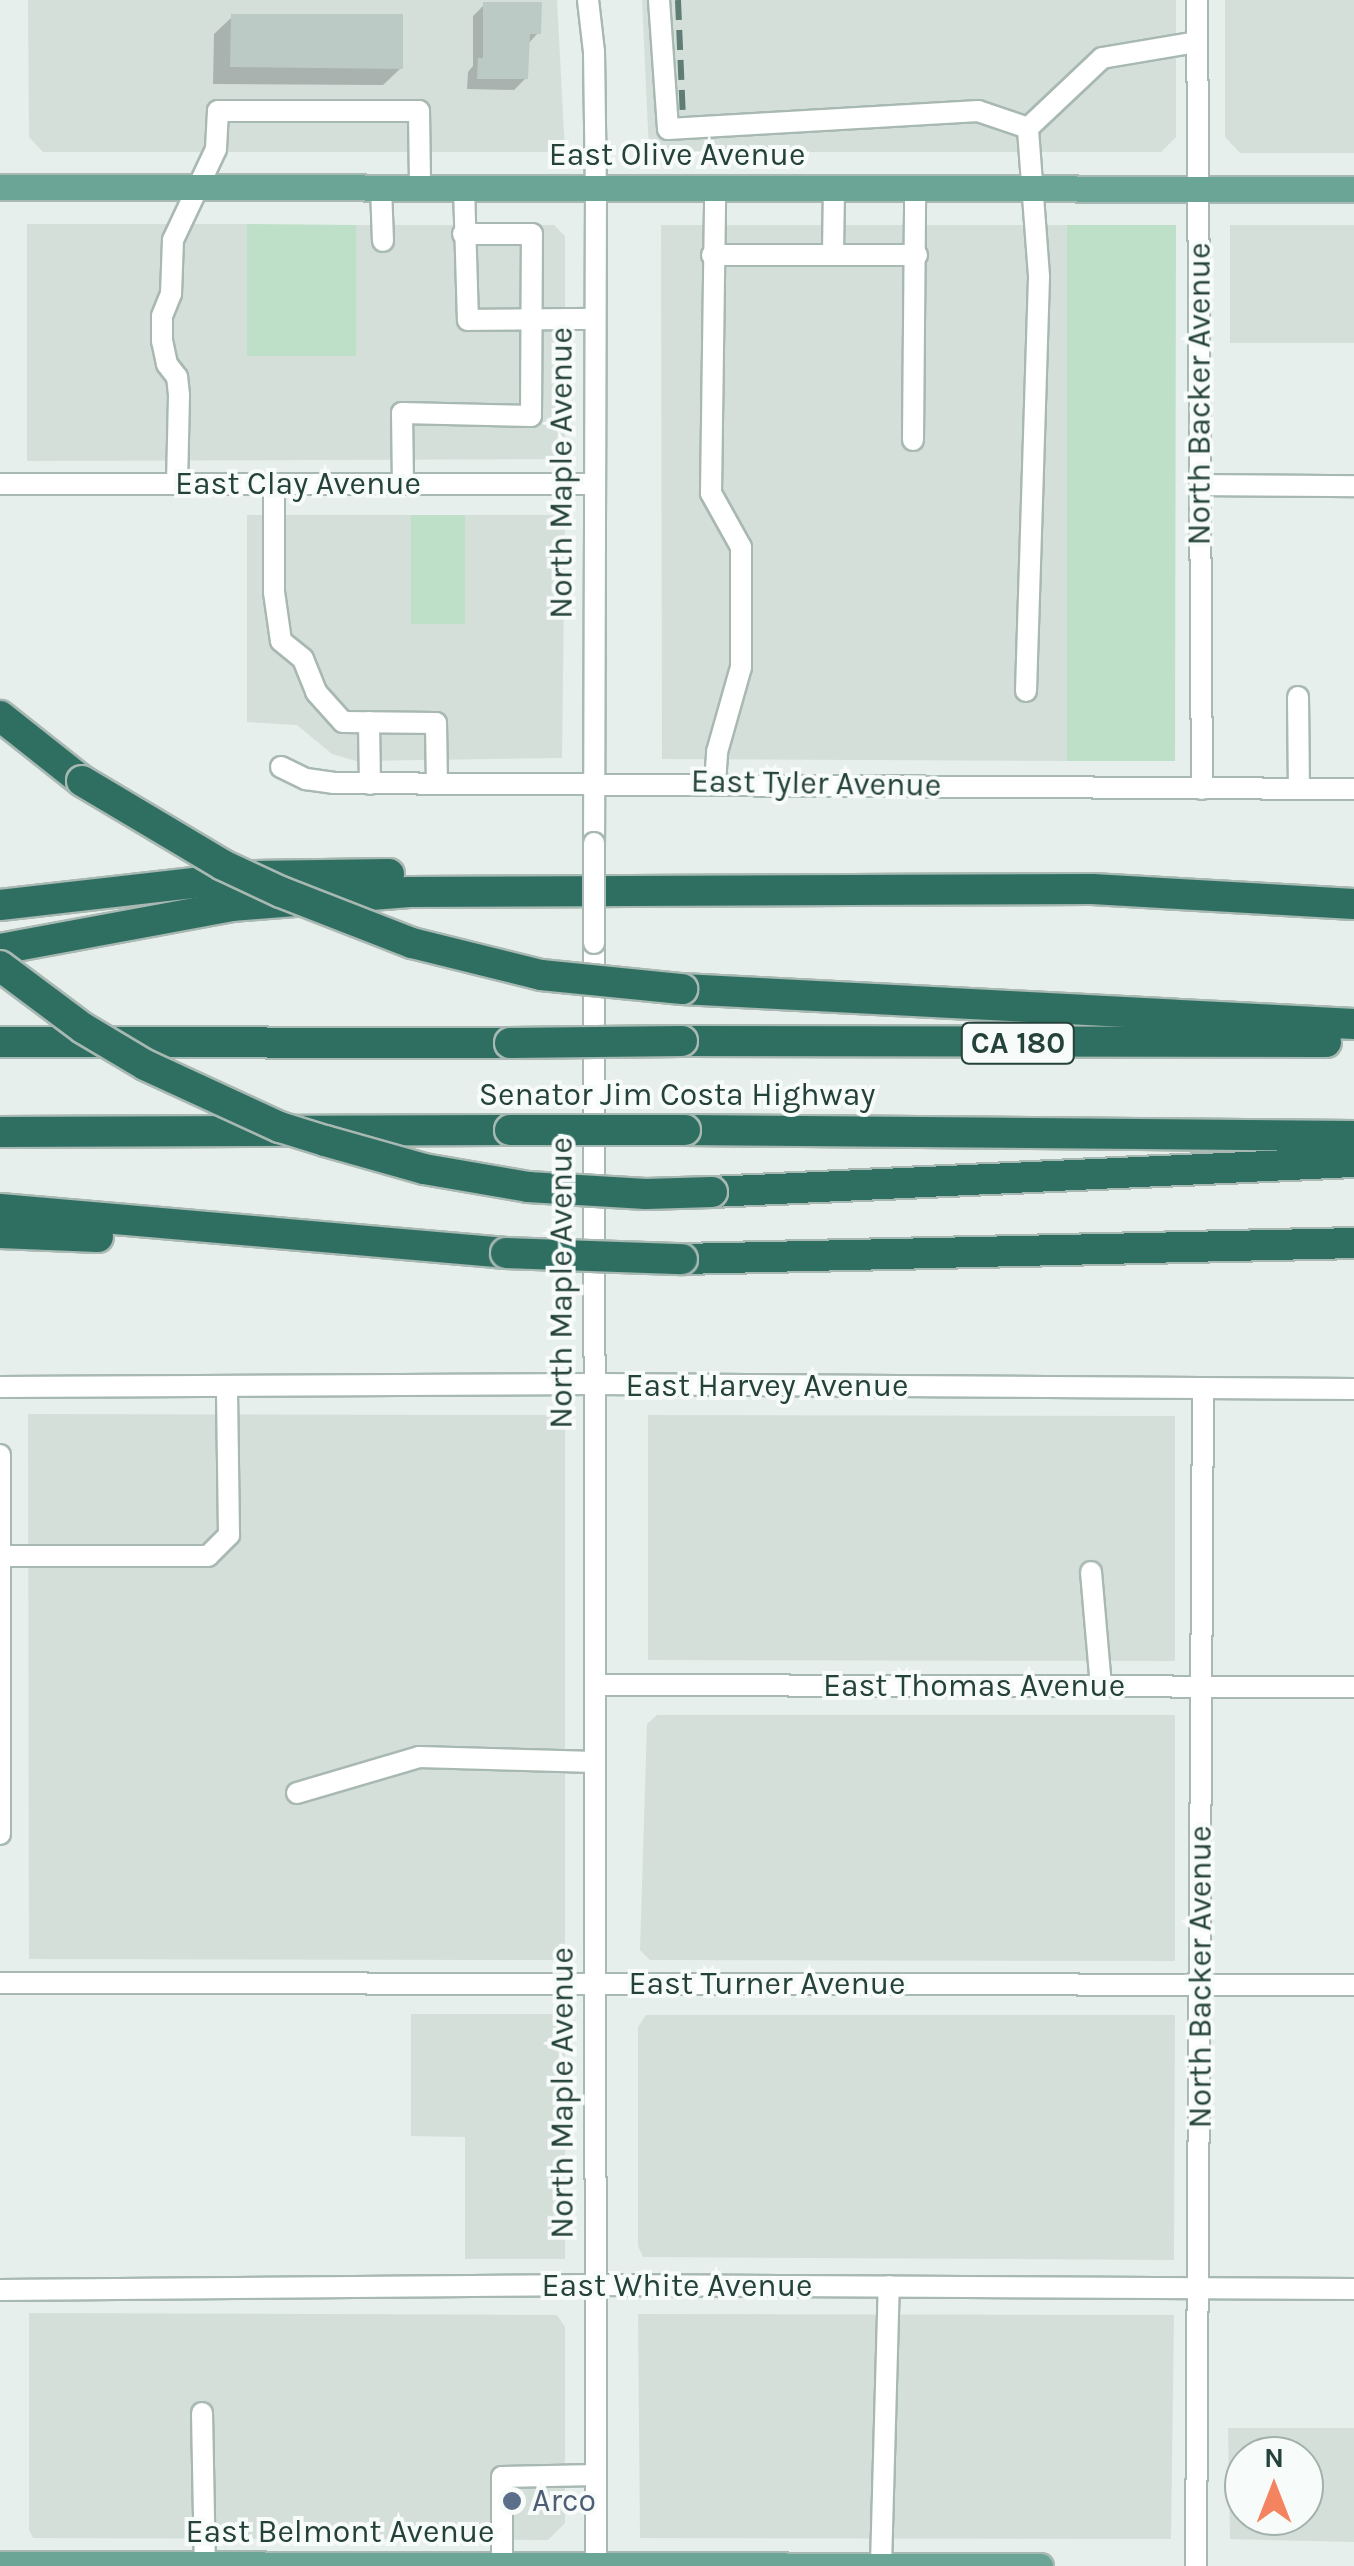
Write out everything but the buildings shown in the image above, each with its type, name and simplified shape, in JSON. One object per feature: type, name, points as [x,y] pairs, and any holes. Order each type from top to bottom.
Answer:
[{"type":"highway","points":[[0,716],[82,781],[223,865],[280,892],[412,943],[542,975],[682,989],[1354,1024]]},
{"type":"highway","points":[[0,905],[295,874],[410,875],[666,890]]},
{"type":"highway","points":[[0,950],[150,918],[295,898],[409,892],[1092,889],[1354,904]]},
{"type":"highway","points":[[0,966],[83,1028],[146,1065],[248,1114],[424,1169],[528,1186],[646,1194],[1354,1162]]},
{"type":"highway","name":"Senator Jim Costa Highway","points":[[0,1042],[1354,1042]]},
{"type":"highway","name":"Senator Jim Costa Highway","points":[[0,1132],[685,1130],[1354,1136]]},
{"type":"highway","points":[[0,1209],[506,1253]]},
{"type":"highway","points":[[0,1232],[682,1259],[1354,1243]]},
{"type":"main road","name":"East Olive Avenue","points":[[0,186],[1354,189]]},
{"type":"main road","name":"East Belmont Avenue","points":[[0,2564],[1040,2566]]},
{"type":"street","name":"North Maple Avenue","points":[[588,0],[594,52],[596,186],[596,2566]]},
{"type":"street","points":[[659,0],[668,129],[978,110],[1028,128]]},
{"type":"street","name":"North Backer Avenue","points":[[1197,0],[1202,789]]},
{"type":"street","points":[[1028,128],[1102,58],[1198,42]]},
{"type":"street","points":[[176,484],[180,396],[177,377],[167,364],[162,316],[171,294],[174,240],[216,149],[218,111],[419,110],[420,186]]},
{"type":"street","points":[[1026,691],[1039,276],[1028,128]]},
{"type":"street","points":[[381,186],[383,241]]},
{"type":"street","points":[[464,186],[468,320],[594,319]]},
{"type":"street","points":[[715,188],[711,492],[742,548],[742,667],[717,752],[715,783]]},
{"type":"street","points":[[833,252],[834,188]]},
{"type":"street","points":[[913,440],[917,255],[914,188]]},
{"type":"street","points":[[404,484],[402,413],[531,416],[532,234],[463,234]]},
{"type":"street","points":[[712,255],[917,255]]},
{"type":"street","name":"East Clay Avenue","points":[[0,484],[595,484]]},
{"type":"street","points":[[274,484],[274,592],[281,641],[303,660],[316,692],[343,722],[436,722],[437,784]]},
{"type":"street","points":[[1200,485],[1354,486]]},
{"type":"street","points":[[1298,698],[1299,789]]},
{"type":"street","points":[[369,722],[370,784]]},
{"type":"street","name":"East Tyler Avenue","points":[[281,767],[306,779],[370,784],[1354,789]]},
{"type":"street","name":"East Harvey Avenue","points":[[0,1387],[594,1384],[1354,1389]]},
{"type":"street","points":[[1,1556],[208,1556],[229,1534],[227,1386]]},
{"type":"street","name":"North Backer Avenue","points":[[1196,2566],[1203,1389]]},
{"type":"street","points":[[0,1456],[0,1834]]},
{"type":"street","points":[[1090,1572],[1101,1686]]},
{"type":"street","name":"East Thomas Avenue","points":[[595,1685],[1354,1687]]},
{"type":"street","points":[[297,1793],[418,1757],[595,1762]]},
{"type":"street","name":"East Turner Avenue","points":[[0,1983],[1354,1985]]},
{"type":"street","name":"East White Avenue","points":[[0,2290],[596,2285],[1354,2289]]},
{"type":"street","points":[[881,2565],[889,2286]]},
{"type":"street","points":[[202,2413],[205,2564]]},
{"type":"street","points":[[502,2565],[502,2478],[596,2475]]},
{"type":"shaded area","points":[[28,0],[557,0],[565,152],[43,152],[29,137]]},
{"type":"shaded area","points":[[642,0],[1176,0],[1176,137],[1161,152],[649,152]]},
{"type":"shaded area","points":[[1225,0],[1354,0],[1354,153],[1240,153],[1225,137]]},
{"type":"shaded area","points":[[27,224],[247,224],[248,356],[356,356],[356,225],[554,225],[565,236],[565,448],[554,459],[27,461]]},
{"type":"shaded area","points":[[661,225],[1067,225],[1067,761],[662,759]]},
{"type":"shaded area","points":[[1230,225],[1354,225],[1354,343],[1230,343]]},
{"type":"shaded area","points":[[247,515],[411,515],[411,624],[465,624],[465,515],[565,515],[562,758],[356,761],[332,754],[297,725],[247,722]]},
{"type":"shaded area","points":[[28,1414],[565,1415],[565,1960],[29,1959]]},
{"type":"shaded area","points":[[648,1415],[1175,1416],[1175,1661],[648,1660]]},
{"type":"shaded area","points":[[657,1715],[1175,1715],[1175,1961],[650,1960],[640,1950],[647,1724]]},
{"type":"shaded area","points":[[411,2014],[565,2014],[565,2259],[465,2259],[465,2137],[411,2136]]},
{"type":"shaded area","points":[[646,2015],[1175,2015],[1174,2260],[643,2257],[638,2246],[638,2027]]},
{"type":"shaded area","points":[[29,2313],[557,2315],[565,2327],[565,2523],[548,2540],[33,2538],[29,2530]]},
{"type":"shaded area","points":[[638,2314],[1174,2315],[1171,2539],[640,2538]]},
{"type":"shaded area","points":[[1228,2428],[1354,2428],[1354,2542],[1230,2539],[1230,2536],[1324,2536],[1324,2436],[1228,2436]]},
{"type":"green space","points":[[247,224],[356,225],[356,356],[247,356]]},
{"type":"green space","points":[[1067,225],[1176,225],[1175,761],[1067,761]]},
{"type":"green space","points":[[411,515],[465,515],[465,624],[411,624]]},
{"type":"railway","points":[[678,0],[683,118]]},
{"type":"place","name":"Arco","points":[[512,2501]]}]
